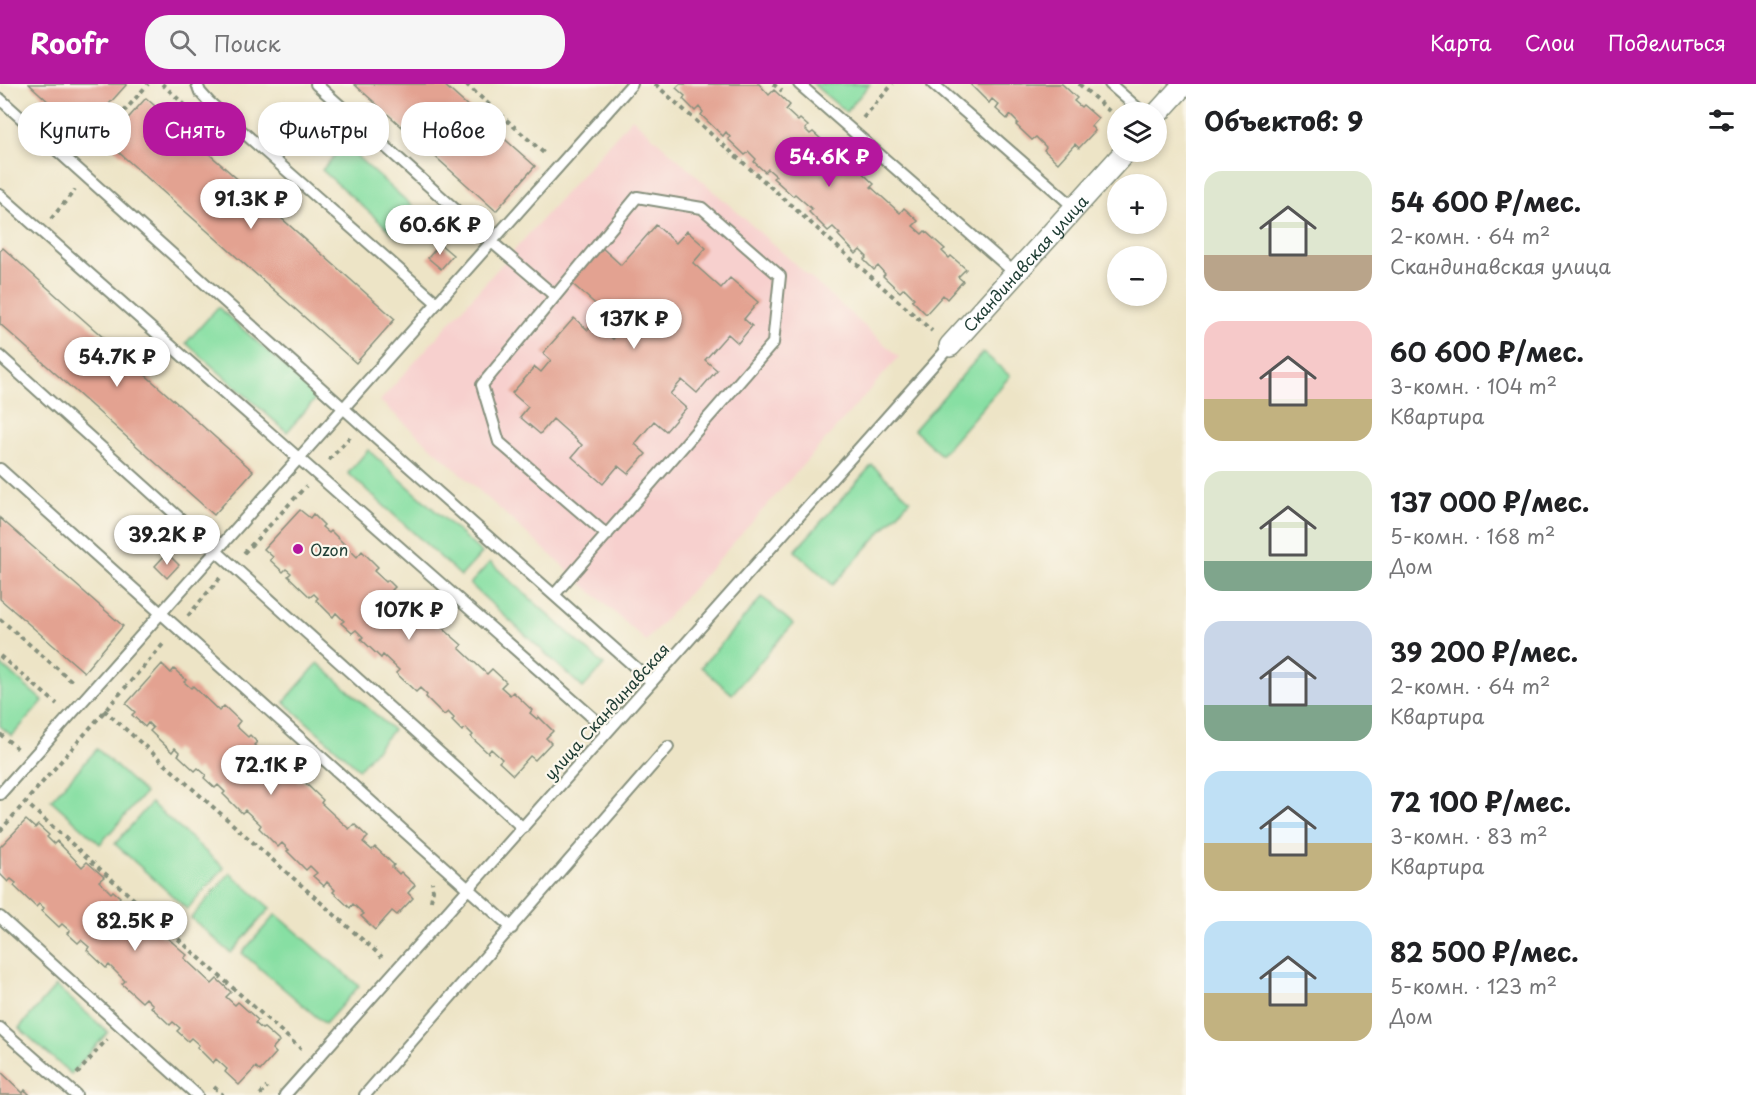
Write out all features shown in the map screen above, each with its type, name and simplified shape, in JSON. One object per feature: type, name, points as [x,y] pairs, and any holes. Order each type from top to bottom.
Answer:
[{"type":"street","points":[[1167,103],[1184,84]]},
{"type":"street","name":"Скандинавская улица","points":[[950,346],[1116,162]]},
{"type":"lane","points":[[197,84],[200,92],[209,102],[437,303]]},
{"type":"lane","points":[[316,84],[491,242],[555,296]]},
{"type":"lane","points":[[4,790],[632,84]]},
{"type":"lane","points":[[799,84],[1016,274]]},
{"type":"lane","points":[[933,84],[1075,208]]},
{"type":"lane","points":[[1110,84],[1131,102]]},
{"type":"lane","points":[[0,99],[652,682]]},
{"type":"lane","points":[[0,195],[608,731]]},
{"type":"lane","points":[[554,595],[607,535],[773,343],[780,276],[702,208],[637,197],[482,385],[499,442],[607,535]]},
{"type":"lane","name":"улица Скандинавская","points":[[285,1095],[950,346]]},
{"type":"lane","points":[[0,356],[522,828]]},
{"type":"lane","points":[[0,469],[512,927]]},
{"type":"lane","points":[[365,1095],[668,747]]},
{"type":"lane","points":[[0,917],[197,1095]]},
{"type":"lane","points":[[0,1028],[76,1095]]},
{"type":"path","points":[[40,230],[84,181],[76,167],[148,84]]},
{"type":"path","points":[[466,84],[473,86],[559,166]]},
{"type":"path","points":[[655,84],[950,346]]},
{"type":"path","points":[[773,84],[790,99]]},
{"type":"path","points":[[852,130],[893,84]]},
{"type":"path","points":[[1079,84],[1107,109]]},
{"type":"path","points":[[0,619],[76,686],[70,692]]},
{"type":"path","points":[[149,626],[166,640]]},
{"type":"path","points":[[0,656],[58,706],[64,699]]},
{"type":"path","points":[[88,695],[382,957]]},
{"type":"path","points":[[0,734],[19,750]]},
{"type":"path","points":[[13,757],[27,741]]},
{"type":"path","points":[[4,790],[301,1049]]},
{"type":"path","points":[[431,902],[432,880]]},
{"type":"path","points":[[375,965],[389,949]]},
{"type":"path","points":[[67,1087],[119,1025]]},
{"type":"path","points":[[294,1057],[308,1041]]},
{"type":"path","points":[[260,1095],[274,1080]]},
{"type":"shaded area","points":[[632,118],[899,357],[646,641],[380,401]]},
{"type":"green space","points":[[813,84],[870,84],[846,112]]},
{"type":"green space","points":[[334,156],[356,156],[419,212],[424,225],[420,235],[411,239],[397,237],[322,170]]},
{"type":"green space","points":[[218,307],[318,396],[287,432],[186,343]]},
{"type":"green space","points":[[983,352],[1010,376],[941,455],[914,430]]},
{"type":"green space","points":[[368,450],[482,553],[461,576],[348,473]]},
{"type":"green space","points":[[872,465],[910,500],[833,585],[795,551]]},
{"type":"green space","points":[[490,562],[604,665],[583,688],[470,584]]},
{"type":"green space","points":[[762,597],[793,624],[732,694],[701,667]]},
{"type":"green space","points":[[318,663],[393,730],[359,769],[284,702]]},
{"type":"green space","points":[[0,664],[43,701],[12,736],[0,726]]},
{"type":"green space","points":[[97,749],[145,793],[100,844],[51,800]]},
{"type":"green space","points":[[151,803],[224,868],[187,909],[115,844]]},
{"type":"green space","points":[[230,873],[270,908],[231,953],[191,918]]},
{"type":"green space","points":[[276,914],[359,986],[325,1024],[242,953]]},
{"type":"green space","points":[[56,986],[108,1032],[71,1074],[19,1028]]},
{"type":"building","points":[[29,84],[127,84],[111,102],[49,102]]},
{"type":"building","points":[[354,84],[443,84],[463,102],[401,102],[401,126],[389,115],[389,102],[374,102]]},
{"type":"building","points":[[680,84],[759,84],[769,95],[774,90],[790,105],[786,110],[798,121],[800,119],[808,126],[805,129],[810,134],[813,132],[850,165],[852,163],[874,184],[871,187],[900,213],[904,208],[918,221],[913,226],[922,234],[925,231],[945,249],[942,251],[949,258],[951,256],[966,269],[958,277],[963,281],[947,299],[943,295],[926,314],[904,288],[900,292],[883,276],[885,274],[878,266],[874,270],[864,260],[867,257],[860,250],[856,254],[833,227],[828,231],[809,212],[812,209],[773,178],[776,176],[768,169],[765,172],[754,162],[756,159],[749,152],[745,155],[728,139],[730,137],[726,132],[723,136],[701,115],[703,112],[699,107],[695,111],[683,99],[685,96],[676,88]]},
{"type":"building","points":[[970,84],[1062,84],[1077,98],[1074,101],[1081,107],[1083,105],[1098,118],[1091,126],[1095,131],[1079,148],[1075,144],[1058,163],[1044,150],[1046,147],[1036,137],[1032,140],[1016,125],[1018,123],[1010,115],[1007,119],[996,109],[999,105],[992,99],[989,103]]},
{"type":"building","points":[[146,98],[151,102],[143,102],[143,156],[211,156],[395,319],[356,363],[123,156],[131,156],[131,115]]},
{"type":"building","points":[[506,140],[535,166],[496,211],[435,156],[506,156]]},
{"type":"building","points":[[656,225],[676,243],[687,231],[706,248],[693,263],[721,288],[730,278],[758,302],[744,319],[752,326],[738,343],[728,334],[705,360],[717,370],[697,393],[682,380],[670,394],[686,408],[666,431],[654,421],[635,444],[646,454],[628,474],[618,466],[603,484],[572,457],[582,445],[553,419],[540,434],[520,417],[528,407],[512,393],[535,367],[541,372],[551,360],[543,353],[574,318],[588,330],[594,323],[613,339],[623,328],[569,281],[600,246],[621,265]]},
{"type":"building","points":[[440,244],[453,255],[441,269],[428,258]]},
{"type":"building","points":[[3,248],[253,471],[214,515],[0,324],[0,251]]},
{"type":"building","points":[[300,510],[310,518],[313,514],[324,525],[322,527],[329,533],[331,531],[357,557],[362,551],[378,567],[374,571],[395,587],[392,590],[398,596],[400,593],[437,627],[439,625],[462,645],[459,648],[487,674],[492,669],[506,682],[501,687],[510,695],[513,692],[532,710],[530,713],[537,719],[539,717],[553,731],[546,738],[551,743],[535,760],[530,756],[513,775],[499,762],[502,759],[491,749],[488,753],[471,737],[473,735],[466,728],[462,731],[452,721],[454,718],[448,712],[444,715],[420,688],[416,692],[396,673],[399,670],[383,655],[381,658],[361,639],[363,637],[356,630],[352,633],[341,623],[344,621],[336,613],[333,617],[316,600],[318,598],[314,594],[310,597],[288,576],[291,573],[286,569],[283,572],[270,560],[273,557],[264,549]]},
{"type":"building","points":[[0,518],[123,626],[84,672],[0,599]]},
{"type":"building","points":[[167,553],[179,565],[167,578],[155,566]]},
{"type":"building","points":[[162,664],[171,673],[174,669],[186,680],[184,682],[191,688],[193,686],[219,711],[224,706],[240,721],[236,726],[257,742],[254,745],[260,750],[262,748],[299,782],[301,779],[323,800],[321,803],[349,829],[354,824],[368,837],[363,842],[372,850],[375,847],[394,865],[392,867],[399,874],[401,872],[415,885],[408,893],[413,898],[397,915],[392,911],[375,930],[361,916],[364,914],[353,904],[350,908],[333,892],[335,890],[327,882],[324,886],[313,876],[317,873],[310,866],[306,870],[282,843],[278,847],[259,828],[261,825],[245,810],[242,813],[223,794],[225,792],[218,785],[215,788],[204,778],[206,775],[198,768],[195,771],[178,755],[180,753],[175,748],[172,752],[150,731],[153,728],[148,723],[145,727],[132,715],[135,712],[126,704]]},
{"type":"building","points":[[26,820],[35,828],[38,825],[49,835],[47,837],[54,844],[57,841],[82,867],[87,862],[104,877],[99,881],[111,893],[113,891],[120,897],[118,901],[124,906],[126,903],[162,937],[164,935],[187,955],[184,958],[212,984],[217,979],[231,992],[226,997],[235,1005],[238,1002],[258,1020],[255,1023],[279,1041],[272,1049],[276,1053],[260,1071],[256,1067],[239,1085],[225,1072],[227,1069],[216,1059],[213,1063],[197,1047],[199,1045],[191,1038],[188,1041],[177,1031],[180,1028],[173,1022],[170,1025],[151,1007],[153,1005],[146,998],[142,1002],[122,984],[125,981],[109,965],[106,968],[87,950],[89,947],[81,940],[78,943],[67,933],[70,931],[62,924],[59,927],[42,911],[44,908],[39,904],[36,907],[14,886],[16,883],[11,879],[8,882],[0,874],[0,847]]},
{"type":"building","points":[[0,1071],[23,1093],[25,1090],[30,1095],[0,1095]]},
{"type":"place","name":"Ozon","points":[[298,549]]}]
